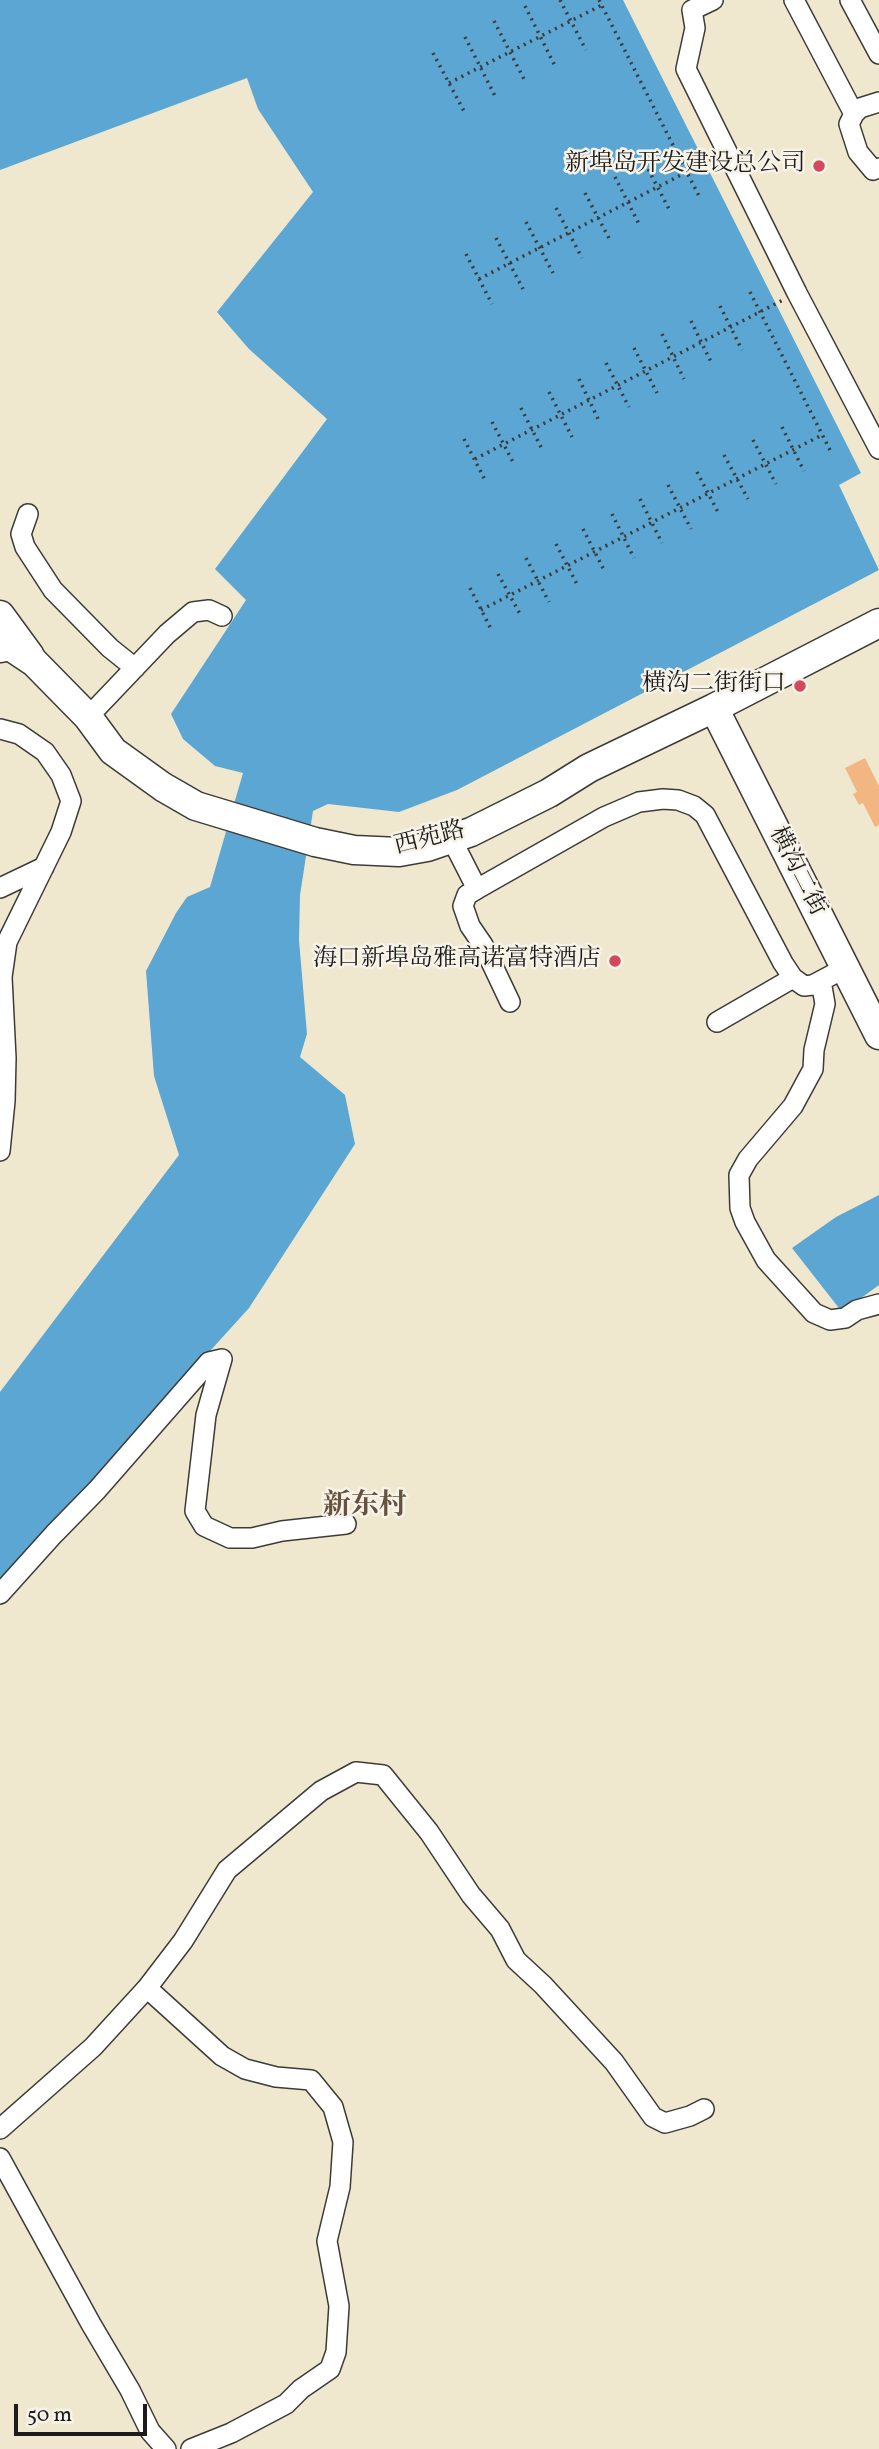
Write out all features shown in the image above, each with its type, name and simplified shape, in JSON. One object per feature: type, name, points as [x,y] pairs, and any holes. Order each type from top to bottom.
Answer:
[{"type":"main road","points":[[0,615],[34,662]]},
{"type":"main road","name":"西苑路","points":[[0,648],[10,646],[34,662],[89,717],[113,751],[163,787],[196,806],[316,842],[355,850],[398,852],[471,832],[549,793],[589,768],[714,708],[879,623]]},
{"type":"main road","name":"横沟二街","points":[[714,708],[833,975],[879,1033]]},
{"type":"street","points":[[713,0],[692,10],[695,28],[686,69],[797,293],[879,449]]},
{"type":"street","points":[[794,0],[854,114]]},
{"type":"street","points":[[850,0],[879,54]]},
{"type":"street","points":[[879,102],[860,108],[849,124],[858,152],[873,170],[879,168]]},
{"type":"street","points":[[28,514],[21,534],[25,547],[53,590],[110,648],[135,668]]},
{"type":"street","points":[[89,717],[167,634],[193,612],[209,610],[222,616]]},
{"type":"street","points":[[0,729],[19,734],[45,752],[61,775],[71,801],[61,832],[7,942],[2,977],[6,1058],[0,1151]]},
{"type":"street","points":[[510,1002],[483,945],[470,926],[463,906],[467,895],[604,817],[639,802],[663,799],[678,800],[694,806],[705,815],[793,978],[804,986],[833,975]]},
{"type":"street","points":[[451,838],[477,889]]},
{"type":"street","points":[[0,888],[44,867]]},
{"type":"street","points":[[833,975],[814,1050],[813,1069],[793,1106],[748,1159],[739,1175],[740,1208],[745,1222],[771,1266],[814,1313],[830,1320],[845,1318],[858,1310],[879,1304]]},
{"type":"street","points":[[717,1022],[793,978]]},
{"type":"street","points":[[0,1594],[97,1490],[209,1362],[222,1359],[206,1415],[195,1511],[204,1526],[230,1538],[252,1538],[282,1531],[346,1524]]},
{"type":"street","points":[[0,2129],[93,2047],[147,1988],[183,1941],[227,1870],[321,1791],[356,1772],[383,1775],[429,1832],[471,1895],[500,1929],[516,1960],[543,1985],[614,2062],[653,2117],[665,2123],[704,2109]]},
{"type":"street","points":[[147,1988],[222,2056],[245,2068],[275,2077],[310,2080],[333,2107],[343,2142],[340,2187],[327,2241],[339,2306],[336,2352],[330,2369],[301,2389],[286,2404],[231,2433],[191,2449]]},
{"type":"street","points":[[0,2158],[130,2390],[150,2431],[166,2449]]},
{"type":"path","points":[[560,0],[586,50]]},
{"type":"path","points":[[599,0],[699,195]]},
{"type":"path","points":[[449,83],[602,5]]},
{"type":"path","points":[[525,6],[555,66]]},
{"type":"path","points":[[494,21],[525,82]]},
{"type":"path","points":[[465,37],[495,96]]},
{"type":"path","points":[[433,53],[465,113]]},
{"type":"path","points":[[479,279],[726,151]]},
{"type":"path","points":[[645,163],[670,211]]},
{"type":"path","points":[[615,177],[640,226]]},
{"type":"path","points":[[585,193],[611,242]]},
{"type":"path","points":[[556,208],[582,258]]},
{"type":"path","points":[[526,222],[553,273]]},
{"type":"path","points":[[496,238],[523,289]]},
{"type":"path","points":[[466,254],[492,304]]},
{"type":"path","points":[[750,292],[832,454]]},
{"type":"path","points":[[475,459],[797,293]]},
{"type":"path","points":[[720,306],[742,350]]},
{"type":"path","points":[[691,321],[712,364]]},
{"type":"path","points":[[662,334],[684,379]]},
{"type":"path","points":[[634,348],[657,393]]},
{"type":"path","points":[[607,363],[629,407]]},
{"type":"path","points":[[579,379],[600,423]]},
{"type":"path","points":[[549,392],[572,437]]},
{"type":"path","points":[[521,408],[544,451]]},
{"type":"path","points":[[492,422],[514,464]]},
{"type":"path","points":[[782,427],[804,471]]},
{"type":"path","points":[[481,610],[822,435]]},
{"type":"path","points":[[464,439],[485,480]]},
{"type":"path","points":[[753,440],[776,484]]},
{"type":"path","points":[[724,455],[748,499]]},
{"type":"path","points":[[697,472],[719,514]]},
{"type":"path","points":[[668,485],[691,529]]},
{"type":"path","points":[[640,499],[662,543]]},
{"type":"path","points":[[612,514],[634,558]]},
{"type":"path","points":[[583,529],[604,570]]},
{"type":"path","points":[[556,544],[578,586]]},
{"type":"path","points":[[526,558],[549,602]]},
{"type":"path","points":[[498,574],[520,614]]},
{"type":"path","points":[[470,588],[491,629]]},
{"type":"water","points":[[0,0],[623,0],[861,473],[839,485],[879,570],[457,790],[399,812],[328,804],[313,811],[300,895],[299,940],[307,1034],[300,1057],[345,1095],[355,1144],[249,1308],[0,1583],[0,1392],[179,1155],[154,1076],[146,971],[187,897],[210,887],[243,773],[215,766],[183,739],[171,714],[246,600],[215,569],[327,419],[249,349],[217,312],[313,192],[258,109],[247,78],[0,170]]},
{"type":"water","points":[[879,1195],[879,1285],[842,1312],[792,1248],[836,1217]]},
{"type":"building","points":[[865,758],[879,786],[879,825],[875,827],[863,803],[859,805],[853,794],[857,792],[845,768]]},
{"type":"place","name":"新埠岛开发建设总公司","points":[[819,166]]},
{"type":"place","name":"横沟二街街口","points":[[800,686]]},
{"type":"place","name":"海口新埠岛雅高诺富特酒店","points":[[615,961]]},
{"type":"district","name":"新东村","points":[[365,1508]]}]
